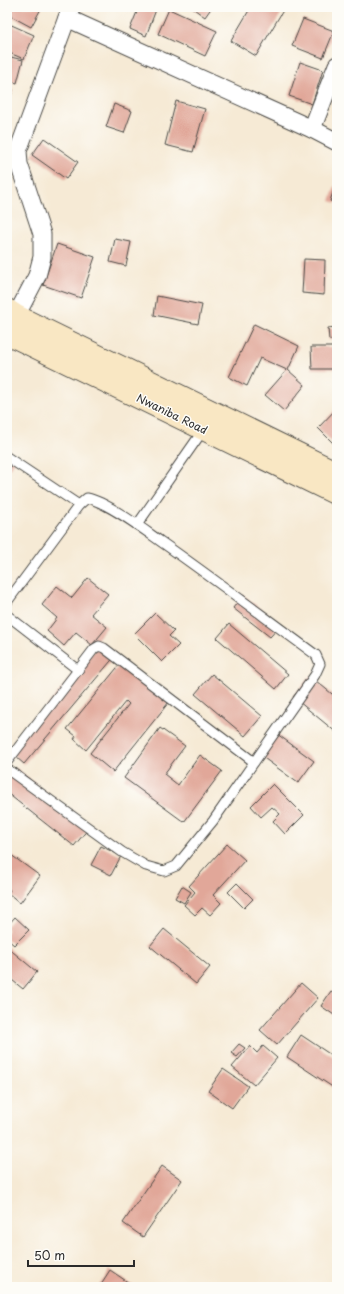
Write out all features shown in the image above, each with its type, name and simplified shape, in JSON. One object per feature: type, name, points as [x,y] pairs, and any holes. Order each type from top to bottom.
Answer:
[{"type":"main road","name":"Nwaniba Road","points":[[10,320],[204,429],[337,494]]},
{"type":"main road","points":[[10,320],[337,473]]},
{"type":"street","points":[[10,320],[37,276],[42,257],[42,234],[19,164],[18,151],[69,12],[337,142]]},
{"type":"street","points":[[312,129],[337,65]]},
{"type":"lane","points":[[137,525],[204,429]]},
{"type":"lane","points":[[7,457],[79,505]]},
{"type":"lane","points":[[7,602],[79,505],[87,498],[96,499],[137,525],[207,574],[316,655],[320,664],[315,675],[213,821],[176,866],[164,871],[146,866],[122,852],[7,769]]},
{"type":"lane","points":[[7,615],[78,670]]},
{"type":"lane","points":[[7,762],[94,649],[99,646],[104,648],[254,762]]},
{"type":"building","points":[[7,7],[42,7],[31,27],[7,14]]},
{"type":"building","points":[[139,7],[157,7],[146,36],[130,29]]},
{"type":"building","points":[[191,7],[212,7],[205,17]]},
{"type":"building","points":[[251,7],[285,7],[256,56],[231,41]]},
{"type":"building","points":[[169,9],[217,31],[205,56],[158,34]]},
{"type":"building","points":[[303,19],[334,31],[323,58],[292,46]]},
{"type":"building","points":[[7,23],[34,35],[24,59],[7,52]]},
{"type":"building","points":[[7,56],[23,60],[17,83],[7,80]]},
{"type":"building","points":[[300,62],[323,70],[312,104],[289,96]]},
{"type":"building","points":[[7,89],[13,90],[7,107]]},
{"type":"building","points":[[176,101],[205,109],[193,152],[165,145]]},
{"type":"building","points":[[114,104],[132,111],[124,133],[106,127]]},
{"type":"building","points":[[44,138],[78,162],[66,179],[32,155]]},
{"type":"building","points":[[337,181],[337,203],[330,201]]},
{"type":"building","points":[[115,239],[131,242],[126,266],[110,262]]},
{"type":"building","points":[[57,244],[95,257],[81,298],[43,285]]},
{"type":"building","points":[[304,259],[325,260],[324,295],[302,293]]},
{"type":"building","points":[[157,296],[202,305],[198,324],[154,315]]},
{"type":"building","points":[[254,324],[299,346],[288,370],[305,385],[284,411],[265,395],[287,370],[260,358],[247,386],[229,377]]},
{"type":"building","points":[[337,327],[337,340],[329,340],[328,328]]},
{"type":"building","points":[[311,347],[337,347],[337,369],[312,369]]},
{"type":"building","points":[[337,408],[337,440],[334,444],[318,428]]},
{"type":"building","points":[[7,451],[17,460],[7,471]]},
{"type":"building","points":[[88,578],[108,594],[91,614],[107,627],[92,645],[76,632],[64,646],[47,631],[57,618],[42,605],[57,586],[72,598]]},
{"type":"building","points":[[243,595],[281,625],[270,637],[233,608]]},
{"type":"building","points":[[155,613],[174,631],[169,636],[179,645],[162,662],[134,634]]},
{"type":"building","points":[[229,624],[288,674],[276,689],[217,638]]},
{"type":"building","points":[[101,642],[116,655],[24,764],[9,751]]},
{"type":"building","points":[[121,663],[169,702],[113,772],[90,753],[129,704],[126,701],[86,750],[74,739],[76,736],[67,729]]},
{"type":"building","points":[[212,674],[262,716],[245,736],[195,694]]},
{"type":"building","points":[[310,676],[337,698],[337,733],[293,697]]},
{"type":"building","points":[[160,728],[185,746],[164,774],[178,785],[200,755],[222,771],[184,822],[124,778]]},
{"type":"building","points":[[273,731],[314,761],[298,783],[257,753]]},
{"type":"building","points":[[16,768],[89,828],[74,846],[7,793],[7,779]]},
{"type":"building","points":[[273,784],[304,815],[285,834],[273,821],[280,814],[272,807],[261,817],[251,806]]},
{"type":"building","points":[[227,844],[245,860],[213,895],[221,903],[210,915],[202,908],[195,915],[184,905],[195,892],[189,886]]},
{"type":"building","points":[[101,846],[121,856],[111,875],[91,865]]},
{"type":"building","points":[[7,852],[40,876],[20,903],[8,893],[10,890],[7,888]]},
{"type":"building","points":[[237,883],[253,899],[244,908],[228,892]]},
{"type":"building","points":[[182,886],[191,892],[184,903],[175,898]]},
{"type":"building","points":[[15,917],[29,930],[14,945],[7,939],[7,926]]},
{"type":"building","points":[[164,929],[210,967],[196,984],[150,946]]},
{"type":"building","points":[[7,947],[37,972],[23,989],[7,976]]},
{"type":"building","points":[[301,983],[318,998],[277,1045],[260,1030]]},
{"type":"building","points":[[331,991],[337,995],[337,1017],[321,1006]]},
{"type":"building","points":[[301,1035],[337,1059],[337,1090],[287,1057]]},
{"type":"building","points":[[239,1044],[245,1048],[237,1057],[231,1053]]},
{"type":"building","points":[[250,1046],[257,1053],[263,1046],[277,1058],[254,1085],[232,1067]]},
{"type":"building","points":[[223,1069],[248,1086],[232,1108],[208,1091]]},
{"type":"building","points":[[162,1166],[182,1180],[143,1237],[123,1223]]},
{"type":"building","points":[[110,1270],[135,1287],[99,1287]]}]
